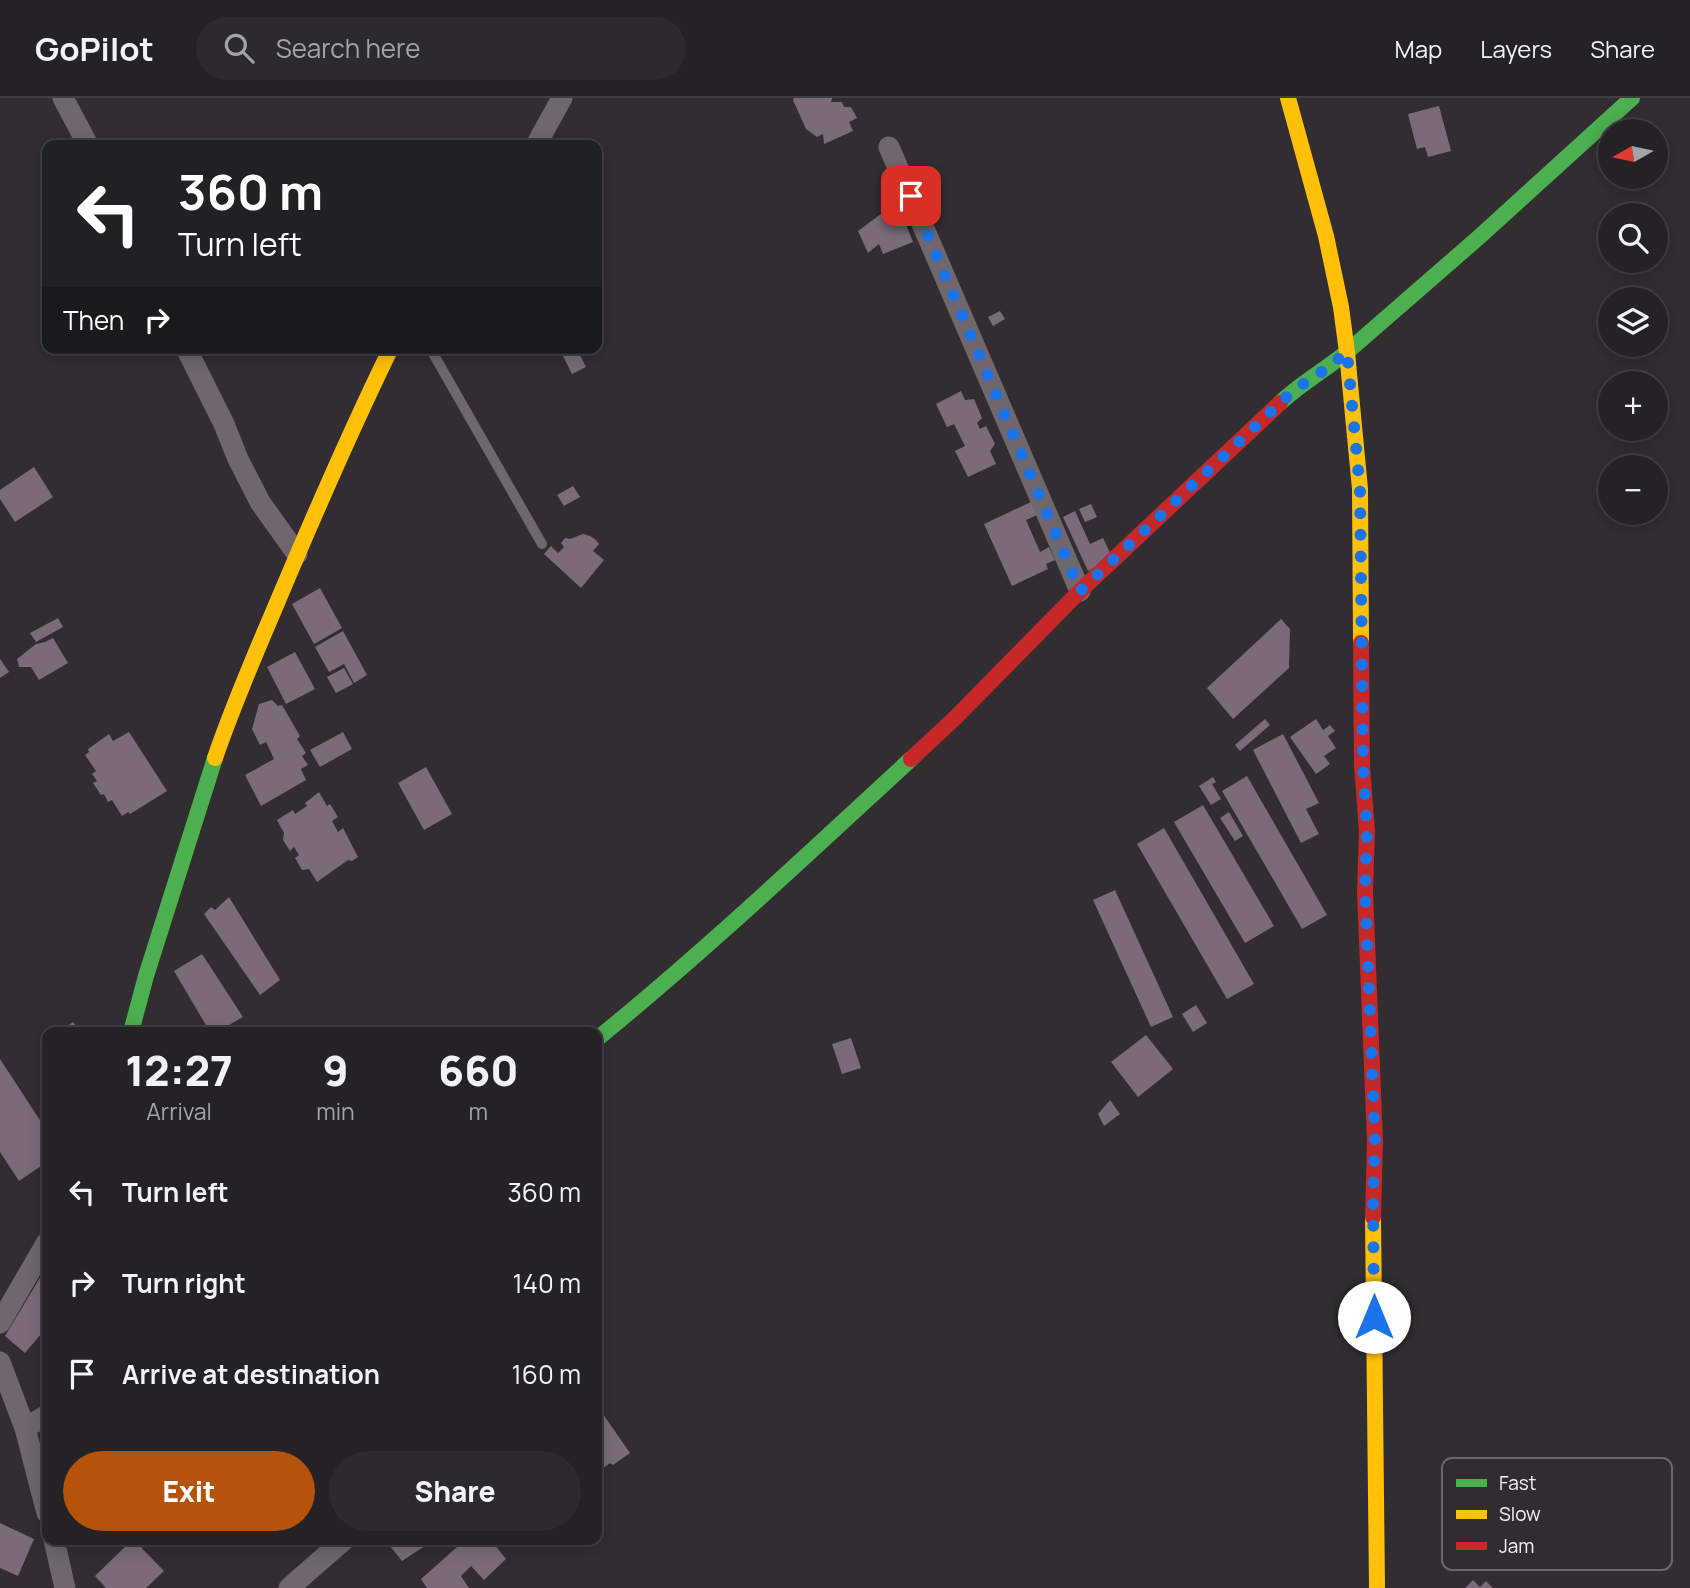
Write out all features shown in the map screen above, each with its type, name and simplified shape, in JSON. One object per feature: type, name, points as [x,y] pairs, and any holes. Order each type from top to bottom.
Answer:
[{"type":"street","points":[[63,98],[85,140]]},
{"type":"street","points":[[539,140],[562,98]]},
{"type":"street","points":[[1287,98],[1326,236],[1341,307],[1360,489],[1362,754],[1367,831],[1365,891],[1375,1142],[1373,1194],[1377,1588]]},
{"type":"street","points":[[602,1035],[653,993],[954,718],[1080,591],[1294,390],[1347,352],[1632,98]]},
{"type":"street","points":[[890,147],[1080,591]]},
{"type":"street","points":[[189,354],[260,502],[297,554]]},
{"type":"street","points":[[132,1027],[228,719],[297,554],[388,354]]},
{"type":"street","points":[[0,1324],[42,1251]]},
{"type":"street","points":[[0,1362],[24,1428],[42,1495]]},
{"type":"street","points":[[24,1428],[42,1418]]},
{"type":"street","points":[[55,1545],[65,1588]]},
{"type":"street","points":[[289,1588],[338,1545]]},
{"type":"lane","points":[[433,354],[542,544]]},
{"type":"building","points":[[794,98],[832,98],[831,102],[842,102],[844,107],[851,107],[857,118],[849,122],[853,131],[824,144],[823,134],[817,137],[806,129]]},
{"type":"building","points":[[1439,106],[1451,151],[1428,157],[1425,147],[1417,149],[1408,114]]},
{"type":"building","points":[[897,202],[913,242],[883,254],[879,244],[868,253],[858,231]]},
{"type":"building","points":[[1000,311],[1005,319],[993,326],[988,317]]},
{"type":"building","points":[[580,354],[586,367],[572,374],[563,356]]},
{"type":"building","points":[[961,391],[965,400],[974,399],[982,418],[977,423],[980,429],[986,426],[995,444],[990,451],[996,464],[968,477],[955,451],[965,446],[954,424],[947,427],[936,404]]},
{"type":"building","points":[[34,467],[53,497],[15,522],[0,499],[0,490]]},
{"type":"building","points":[[573,486],[580,497],[564,506],[557,495]]},
{"type":"building","points":[[1031,502],[1037,515],[1026,520],[1040,552],[1049,547],[1055,560],[1046,564],[1048,569],[1012,586],[984,524]]},
{"type":"building","points":[[1091,504],[1097,517],[1085,522],[1079,509]]},
{"type":"building","points":[[1075,511],[1090,544],[1103,538],[1113,559],[1088,571],[1063,517]]},
{"type":"building","points":[[583,534],[596,540],[599,544],[593,551],[604,560],[581,588],[544,554],[551,546],[558,553],[564,547],[561,543],[565,538]]},
{"type":"building","points":[[320,588],[342,628],[314,644],[292,604]]},
{"type":"building","points":[[58,618],[63,627],[36,642],[30,633]]},
{"type":"building","points":[[1281,619],[1290,629],[1289,668],[1233,719],[1207,688]]},
{"type":"building","points":[[343,631],[367,675],[354,683],[344,664],[329,672],[315,647]]},
{"type":"building","points":[[53,638],[68,663],[39,680],[31,667],[19,667],[17,659],[36,644]]},
{"type":"building","points":[[295,652],[315,689],[286,704],[267,667]]},
{"type":"building","points":[[0,659],[9,672],[0,678]]},
{"type":"building","points":[[344,668],[353,684],[336,693],[327,677]]},
{"type":"building","points":[[272,700],[278,706],[282,705],[300,736],[297,739],[306,753],[302,756],[308,765],[301,769],[306,780],[261,806],[245,775],[274,759],[266,742],[260,745],[252,729],[259,704]]},
{"type":"building","points":[[1265,719],[1270,725],[1240,751],[1235,745]]},
{"type":"building","points":[[1316,719],[1323,730],[1330,725],[1335,731],[1328,736],[1336,748],[1324,756],[1330,764],[1316,774],[1290,737]]},
{"type":"building","points":[[129,732],[167,791],[130,814],[128,812],[122,816],[112,800],[108,802],[93,783],[97,781],[92,774],[96,771],[85,755],[89,752],[88,749],[109,734],[113,741]]},
{"type":"building","points":[[343,732],[352,749],[320,767],[310,750]]},
{"type":"building","points":[[1283,734],[1319,803],[1306,809],[1319,834],[1301,843],[1253,750]]},
{"type":"building","points":[[426,767],[452,814],[424,830],[398,783]]},
{"type":"building","points":[[1247,776],[1327,915],[1302,929],[1222,791]]},
{"type":"building","points":[[1213,777],[1216,782],[1212,784],[1221,799],[1211,805],[1199,786]]},
{"type":"building","points":[[319,792],[327,806],[330,804],[338,817],[332,821],[338,832],[343,828],[358,857],[352,861],[348,860],[317,882],[309,869],[302,870],[295,858],[299,855],[294,847],[290,851],[283,840],[284,833],[277,820],[293,810],[295,814],[307,806],[305,803]]},
{"type":"building","points":[[1203,805],[1274,926],[1245,943],[1174,822]]},
{"type":"building","points":[[1229,812],[1243,836],[1235,841],[1220,818]]},
{"type":"building","points":[[1164,828],[1254,984],[1227,999],[1137,844]]},
{"type":"building","points":[[1115,890],[1173,1017],[1151,1027],[1093,900]]},
{"type":"building","points":[[229,897],[280,980],[260,995],[204,914],[211,907],[215,910]]},
{"type":"building","points":[[202,954],[243,1017],[226,1027],[207,1027],[174,971]]},
{"type":"building","points":[[1196,1005],[1207,1023],[1193,1032],[1182,1014]]},
{"type":"building","points":[[1146,1035],[1173,1069],[1138,1097],[1111,1062]]},
{"type":"building","points":[[851,1038],[861,1068],[842,1074],[832,1044]]},
{"type":"building","points":[[0,1059],[42,1123],[42,1165],[19,1181],[0,1152]]},
{"type":"building","points":[[1110,1100],[1120,1114],[1104,1126],[1098,1114]]},
{"type":"building","points":[[41,1276],[42,1333],[25,1353],[5,1336]]},
{"type":"building","points":[[602,1415],[630,1453],[602,1469]]},
{"type":"building","points":[[0,1523],[34,1539],[18,1576],[0,1568]]},
{"type":"building","points":[[127,1545],[139,1545],[164,1571],[146,1588],[106,1588],[95,1576]]},
{"type":"building","points":[[389,1545],[426,1545],[402,1561]]},
{"type":"building","points":[[459,1545],[495,1545],[506,1559],[484,1580],[471,1566],[461,1576],[469,1588],[427,1588],[421,1579]]},
{"type":"building","points":[[1473,1580],[1480,1587],[1486,1581],[1493,1588],[1465,1588]]},
{"type":"traffic: fast","points":[[1280,403],[1347,352],[1632,98]]},
{"type":"traffic: fast","points":[[132,1027],[215,758]]},
{"type":"traffic: fast","points":[[602,1035],[717,936],[911,759]]},
{"type":"traffic: slow","points":[[1288,98],[1326,236],[1341,307],[1360,489],[1361,643]]},
{"type":"traffic: slow","points":[[215,758],[302,544],[388,354]]},
{"type":"traffic: slow","points":[[1373,1217],[1377,1588]]},
{"type":"traffic: jam","points":[[911,759],[1080,591],[1280,403]]},
{"type":"traffic: jam","points":[[1361,643],[1362,766],[1367,831],[1365,891],[1375,1142],[1373,1217]]},
{"type":"route","points":[[911,196],[1080,591],[1294,390],[1347,352],[1360,489],[1363,766],[1367,831],[1365,891],[1375,1142],[1374,1317]]}]
